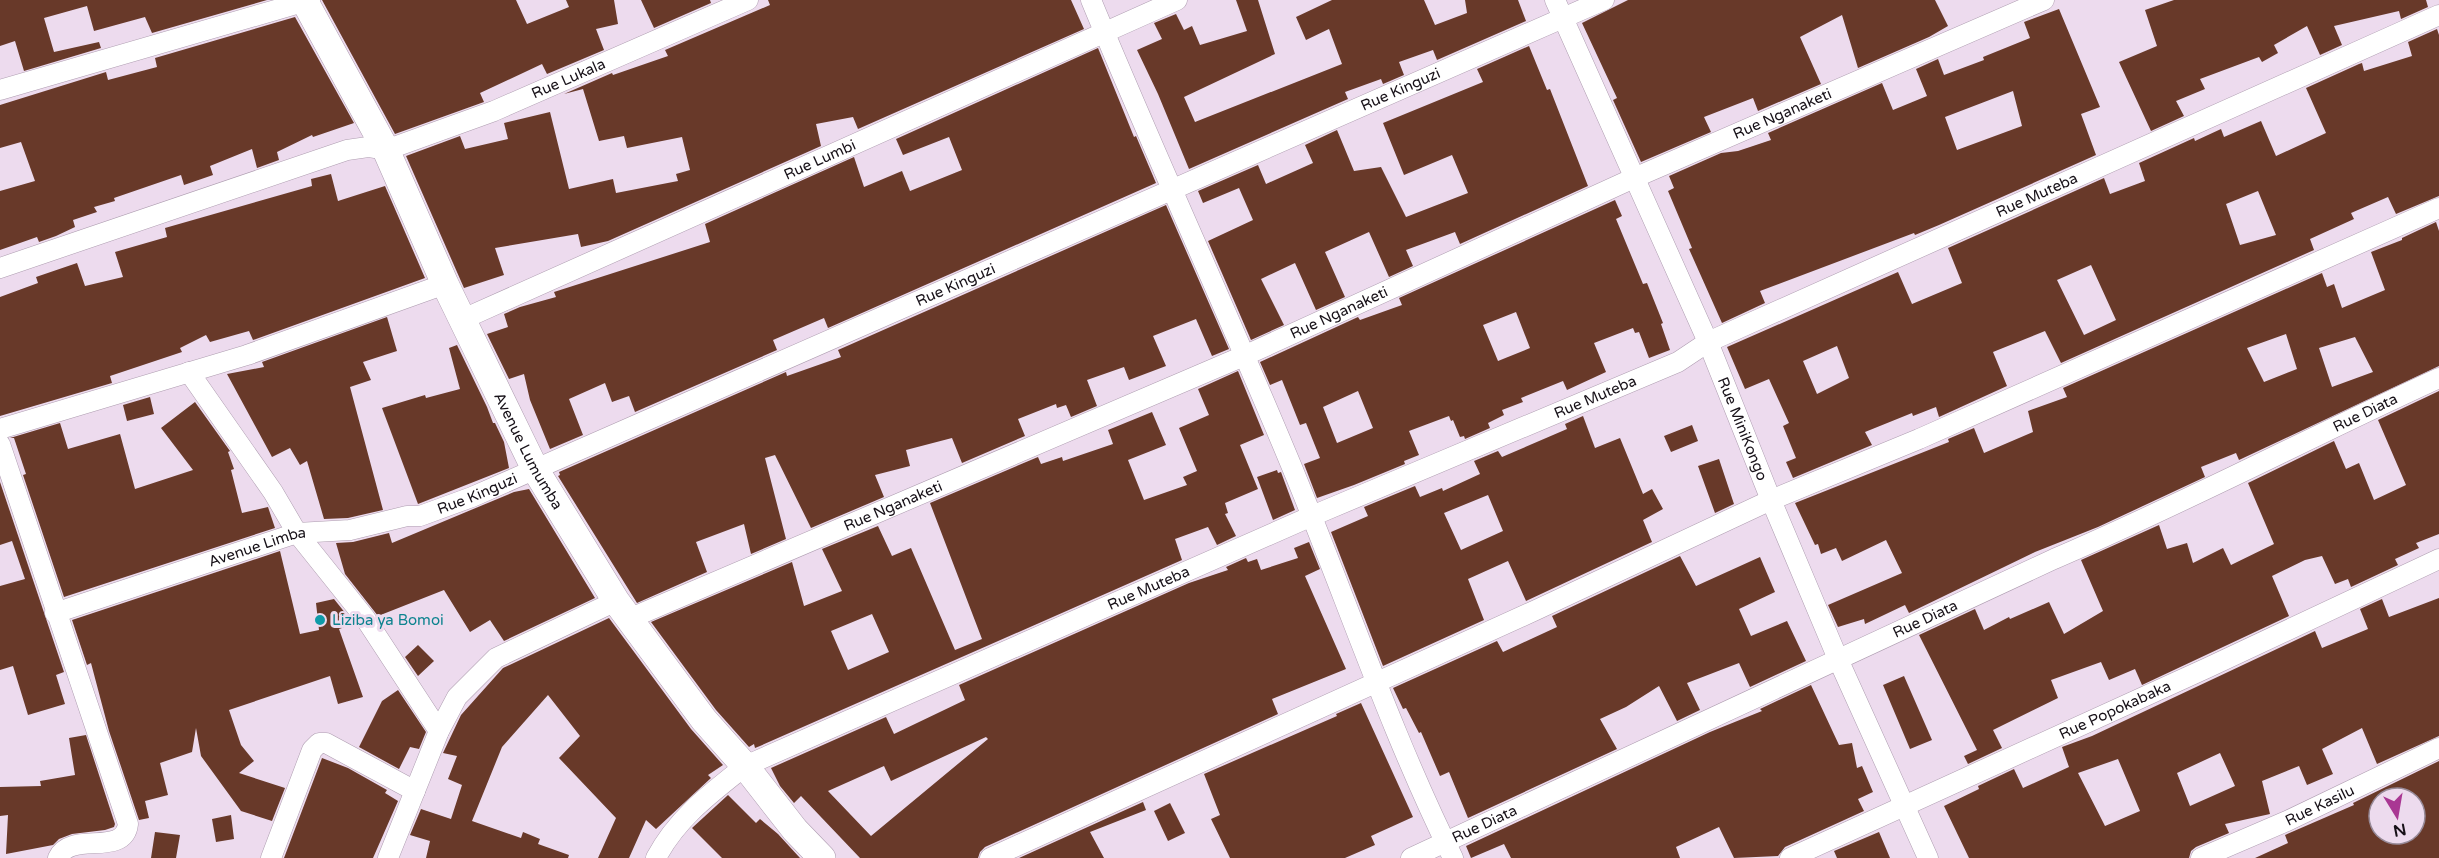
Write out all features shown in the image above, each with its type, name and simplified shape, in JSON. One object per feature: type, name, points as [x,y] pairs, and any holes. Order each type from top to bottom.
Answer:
[{"type":"street","name":"Rue Lukala","points":[[386,150],[494,111],[748,0]]},
{"type":"street","points":[[1091,0],[1172,191],[1246,354],[1377,682],[1449,850]]},
{"type":"street","name":"Rue Lumbi","points":[[461,320],[1178,0]]},
{"type":"street","name":"Rue MiniKongo","points":[[1556,0],[1708,342],[1838,659],[1928,858]]},
{"type":"street","name":"Rue Kinguzi","points":[[297,533],[350,530],[407,516],[420,516],[472,497],[1604,0]]},
{"type":"street","name":"Rue Nganaketi","points":[[624,610],[1246,354],[1634,178],[2044,0]]},
{"type":"street","name":"Avenue Lumumba","points":[[306,1],[386,150],[461,320],[535,469],[624,610],[682,692],[745,766],[795,830],[822,858]]},
{"type":"street","points":[[0,90],[306,1]]},
{"type":"street","name":"Rue Muteba","points":[[657,858],[694,807],[745,766],[1312,516],[1678,362],[1708,342],[2439,15]]},
{"type":"street","points":[[0,267],[347,150],[368,147],[386,150]]},
{"type":"street","points":[[990,858],[1771,500],[1919,439],[2439,208]]},
{"type":"street","points":[[0,429],[248,355],[445,284]]},
{"type":"street","points":[[189,372],[273,492],[297,533]]},
{"type":"street","name":"Rue Diata","points":[[1411,858],[1449,850],[1838,659],[2054,559],[2145,520],[2343,422],[2439,378]]},
{"type":"street","points":[[0,444],[55,613],[128,824],[124,837],[118,841],[65,849],[58,858]]},
{"type":"street","name":"Avenue Limba","points":[[55,613],[297,533],[365,618],[439,731]]},
{"type":"street","name":"Rue Popokabaka","points":[[1790,858],[2207,668],[2439,559]]},
{"type":"street","points":[[388,858],[439,731],[457,697],[496,658],[624,610]]},
{"type":"street","points":[[271,858],[312,750],[319,743],[326,743],[415,791]]},
{"type":"street","name":"Rue Kasilu","points":[[2201,858],[2439,748]]},
{"type":"building","points":[[0,0],[267,0],[152,33],[145,17],[94,31],[87,6],[44,18],[54,52],[99,42],[101,48],[24,71],[15,41],[0,46]]},
{"type":"building","points":[[322,0],[516,0],[527,24],[569,7],[566,0],[614,0],[618,24],[596,29],[604,50],[547,74],[542,64],[480,93],[484,102],[395,134]]},
{"type":"building","points":[[641,0],[710,0],[711,3],[654,28]]},
{"type":"building","points":[[768,0],[1071,0],[1084,29],[858,129],[853,117],[816,124],[821,146],[608,241],[581,247],[578,234],[495,248],[504,275],[464,288],[406,156],[460,136],[465,149],[508,139],[504,123],[550,112],[569,189],[613,179],[616,193],[678,181],[676,174],[690,170],[682,137],[627,148],[624,136],[599,141],[583,89],[564,94],[612,73],[613,75],[668,56],[665,50],[770,5]]},
{"type":"building","points":[[1236,0],[1258,0],[1275,54],[1184,97],[1195,122],[1342,64],[1329,29],[1306,40],[1296,17],[1332,0],[1424,0],[1435,25],[1467,13],[1465,0],[1518,0],[1526,21],[1437,60],[1433,50],[1399,62],[1404,75],[1383,84],[1381,79],[1345,92],[1348,99],[1189,169],[1137,50],[1162,39],[1154,23],[1176,14],[1184,30],[1192,26],[1200,45],[1247,31]]},
{"type":"building","points":[[1628,0],[1935,0],[1948,26],[1929,37],[1858,68],[1842,15],[1800,37],[1821,84],[1758,111],[1753,98],[1704,117],[1711,132],[1641,162],[1613,100],[1617,98],[1582,23]]},
{"type":"building","points":[[2174,0],[2426,0],[2428,7],[2401,19],[2399,11],[2334,26],[2342,45],[2320,55],[2307,26],[2274,45],[2278,53],[2262,62],[2259,57],[2200,79],[2205,89],[2176,101],[2184,116],[2151,131],[2119,62],[2157,46],[2145,10]]},
{"type":"building","points":[[2059,9],[2100,107],[2081,114],[2096,155],[1915,235],[1914,233],[1760,291],[1765,303],[1722,323],[1689,249],[1692,248],[1668,191],[1674,188],[1669,176],[1721,153],[1738,151],[1771,140],[1768,133],[1882,83],[1893,110],[1927,96],[1916,69],[1938,59],[1944,75],[1984,60],[1983,57],[2030,38],[2024,22]],"holes":[[[2013,91],[2022,126],[1957,150],[1945,117]]]},
{"type":"building","points":[[295,17],[354,123],[313,137],[312,135],[277,152],[279,160],[257,168],[252,149],[210,166],[213,175],[184,185],[181,175],[114,198],[115,201],[94,207],[97,212],[73,220],[75,227],[56,236],[39,242],[37,237],[0,250],[0,191],[35,181],[21,142],[0,148],[0,105],[106,72],[108,80],[157,67],[155,58]]},
{"type":"building","points":[[2437,29],[2439,35],[2439,196],[2396,214],[2388,197],[2351,213],[2354,219],[2310,239],[2314,250],[2061,363],[2045,331],[1993,352],[2007,386],[1939,417],[1936,407],[1913,416],[1912,413],[1865,432],[1872,445],[1793,478],[1786,462],[1796,458],[1783,426],[1789,423],[1769,379],[1745,389],[1727,347],[1898,272],[1912,304],[1962,283],[1948,248],[2104,178],[2110,194],[2145,181],[2139,163],[2194,138],[2195,141],[2221,129],[2224,137],[2261,121],[2276,156],[2326,133],[2306,88],[2362,63],[2364,71],[2412,56],[2408,42]],"holes":[[[2258,191],[2276,235],[2240,245],[2226,204]],[[2091,265],[2116,320],[2084,335],[2057,280]],[[1837,346],[1849,378],[1817,394],[1803,361]]]},
{"type":"building","points":[[1529,46],[1547,90],[1550,89],[1588,186],[1460,244],[1455,232],[1406,250],[1413,266],[1389,277],[1369,232],[1325,252],[1345,297],[1316,310],[1295,263],[1261,279],[1284,325],[1251,340],[1208,241],[1253,220],[1239,188],[1203,203],[1198,191],[1258,165],[1266,184],[1313,163],[1305,145],[1337,130],[1354,171],[1381,167],[1406,217],[1468,193],[1452,155],[1404,175],[1383,123],[1483,82],[1477,69]]},
{"type":"building","points":[[1098,48],[1134,137],[1136,136],[1156,183],[828,328],[824,318],[773,340],[777,350],[635,412],[629,396],[612,402],[605,383],[569,399],[583,435],[550,449],[530,400],[524,374],[509,379],[487,334],[508,327],[504,314],[556,297],[554,292],[710,242],[705,224],[854,157],[864,187],[902,171],[910,191],[962,170],[949,137],[903,155],[896,139]]},
{"type":"building","points":[[331,174],[338,201],[385,186],[425,278],[253,340],[249,331],[210,342],[206,335],[180,348],[182,352],[110,376],[112,383],[0,416],[0,297],[38,283],[36,277],[77,263],[85,286],[123,277],[115,252],[167,237],[165,228],[312,186],[311,179]]},
{"type":"building","points":[[1615,200],[1622,216],[1616,219],[1643,284],[1647,283],[1663,323],[1661,324],[1670,350],[1649,358],[1639,332],[1635,333],[1633,328],[1594,343],[1606,372],[1567,390],[1563,381],[1521,398],[1523,402],[1502,410],[1504,415],[1488,423],[1490,428],[1465,439],[1464,436],[1460,437],[1449,416],[1409,431],[1419,455],[1404,461],[1405,464],[1317,498],[1304,464],[1320,458],[1306,423],[1300,425],[1282,380],[1270,385],[1260,362],[1358,317],[1360,320],[1402,305],[1399,298]],"holes":[[[1516,312],[1530,348],[1498,361],[1483,325]],[[1358,391],[1373,428],[1337,443],[1323,407]]]},
{"type":"building","points":[[1166,205],[1229,349],[1212,356],[1196,319],[1153,336],[1166,366],[1129,380],[1124,367],[1087,380],[1097,406],[1071,417],[1066,405],[1057,408],[1056,404],[1018,419],[1025,436],[962,463],[952,438],[906,450],[910,466],[875,475],[884,497],[811,528],[775,455],[765,458],[786,539],[751,554],[744,524],[696,542],[707,572],[637,603],[558,476],[559,472],[786,372],[787,376],[841,357],[838,350]]},
{"type":"building","points":[[2436,222],[2439,231],[2439,366],[2239,460],[2236,453],[2201,467],[2205,477],[2098,527],[2035,552],[1909,613],[1905,605],[1865,624],[1864,619],[1838,627],[1828,605],[1902,573],[1886,540],[1842,561],[1836,548],[1821,554],[1818,544],[1815,545],[1795,503],[1949,442],[1948,439],[1974,428],[1984,453],[2033,432],[2028,411],[2067,397],[2063,388],[2322,273],[2327,287],[2334,284],[2342,308],[2385,290],[2371,252],[2402,240]],"holes":[[[2286,334],[2297,369],[2264,382],[2247,348]],[[2355,337],[2373,372],[2332,387],[2319,348]]]},
{"type":"building","points":[[387,317],[397,351],[363,362],[371,380],[350,387],[383,510],[348,518],[324,519],[307,461],[300,465],[290,448],[272,457],[227,374],[264,367],[262,362]]},
{"type":"building","points":[[457,345],[504,442],[509,468],[418,504],[382,408],[425,395],[426,398],[460,389],[449,348]]},
{"type":"building","points":[[1238,371],[1264,435],[1240,445],[1258,489],[1225,503],[1228,513],[1225,514],[1236,536],[1217,545],[1208,527],[1175,539],[1182,560],[760,746],[755,748],[754,744],[749,747],[716,710],[651,622],[792,562],[804,606],[842,591],[822,549],[878,526],[892,556],[911,548],[955,650],[982,639],[930,503],[1038,457],[1041,464],[1062,457],[1063,461],[1113,444],[1108,430],[1152,412],[1166,445],[1128,460],[1144,500],[1187,485],[1183,477],[1197,471],[1179,428],[1209,415],[1198,389]],"holes":[[[872,614],[889,652],[848,670],[831,631]]]},
{"type":"building","points":[[2439,391],[2439,534],[2416,543],[2419,548],[2395,559],[2398,565],[2351,587],[2348,579],[2335,584],[2322,556],[2305,560],[2272,576],[2289,616],[2142,685],[2135,669],[2109,680],[2101,662],[2051,680],[2058,698],[1993,730],[2002,748],[1968,764],[1964,756],[1977,750],[1919,635],[1975,609],[1984,630],[2009,617],[2010,619],[2049,602],[2064,634],[2103,611],[2081,560],[2159,525],[2167,549],[2187,543],[2193,563],[2223,548],[2231,565],[2274,544],[2248,483],[2334,441],[2346,469],[2359,463],[2374,500],[2406,485],[2378,420]]},
{"type":"building","points":[[150,397],[154,414],[127,421],[123,405]]},
{"type":"building","points":[[195,402],[230,451],[228,452],[234,469],[231,470],[242,513],[268,507],[275,528],[64,597],[23,475],[26,474],[14,438],[10,438],[60,423],[68,449],[120,434],[135,489],[193,470],[161,428]]},
{"type":"building","points":[[1583,416],[1595,448],[1620,438],[1643,494],[1652,489],[1663,509],[1643,520],[1652,542],[1526,601],[1508,561],[1468,579],[1484,620],[1383,666],[1331,532],[1368,516],[1364,507],[1415,486],[1420,497],[1442,488],[1443,491],[1480,474],[1474,461],[1498,451],[1502,457],[1567,429],[1565,424]],"holes":[[[1488,495],[1503,531],[1461,550],[1444,513]]]},
{"type":"building","points":[[1692,425],[1698,441],[1671,452],[1664,436]]},
{"type":"building","points":[[1719,459],[1734,504],[1715,513],[1698,466]]},
{"type":"building","points":[[1277,470],[1278,473],[1281,472],[1295,510],[1273,520],[1257,477]]},
{"type":"building","points":[[0,482],[64,672],[56,675],[65,704],[28,715],[13,666],[0,670],[0,586],[25,579],[12,541],[0,545]]},
{"type":"building","points":[[529,489],[595,598],[504,641],[490,620],[470,632],[444,590],[378,616],[345,574],[336,543],[353,542],[389,533],[392,543],[514,492]]},
{"type":"building","points":[[1309,542],[1320,569],[1305,576],[1346,669],[1272,699],[1278,714],[985,847],[978,858],[860,858],[801,796],[794,803],[780,786],[771,768],[886,717],[894,734],[965,700],[959,685],[1189,583],[1228,570],[1226,567],[1246,558],[1248,562],[1257,559],[1261,570],[1298,558],[1294,548]],"holes":[[[986,737],[988,739],[871,836],[828,791],[884,766],[891,781]]]},
{"type":"building","points":[[280,551],[300,634],[319,630],[316,603],[334,599],[354,624],[339,629],[363,697],[338,704],[330,676],[229,710],[241,745],[254,761],[239,773],[285,788],[272,821],[241,811],[201,756],[196,728],[192,752],[160,763],[168,795],[145,801],[149,818],[139,820],[109,731],[91,663],[87,665],[72,620]]},
{"type":"building","points":[[1680,556],[1696,586],[1760,557],[1775,592],[1739,609],[1751,636],[1787,621],[1806,661],[1750,687],[1739,663],[1687,683],[1700,710],[1677,721],[1659,686],[1626,707],[1600,719],[1617,749],[1468,818],[1449,772],[1440,776],[1421,732],[1419,733],[1406,708],[1403,709],[1393,688],[1497,641],[1503,652],[1557,627],[1552,616]]},
{"type":"building","points":[[2439,598],[2439,736],[2377,764],[2362,728],[2322,749],[2333,774],[2307,785],[2299,766],[2262,781],[2270,814],[2225,824],[2229,833],[2196,847],[2191,851],[2189,858],[1969,858],[1944,806],[1979,789],[1978,786],[2014,769],[2023,788],[2069,767],[2062,747],[2092,736],[2315,631],[2322,648],[2368,629],[2360,609],[2382,599],[2389,617]],"holes":[[[2220,753],[2235,786],[2190,806],[2177,773]],[[2118,759],[2140,811],[2105,826],[2078,773]]]},
{"type":"building","points":[[609,618],[691,729],[723,765],[708,775],[711,778],[656,829],[646,820],[629,858],[598,858],[616,818],[559,758],[580,736],[548,695],[502,747],[472,821],[521,838],[523,832],[540,839],[538,844],[569,855],[568,858],[426,858],[430,841],[410,835],[421,809],[451,819],[462,785],[448,779],[457,756],[443,753],[461,715],[503,668]]},
{"type":"building","points":[[418,645],[434,661],[418,676],[405,657]]},
{"type":"building","points":[[1904,676],[1932,740],[1910,749],[1883,685]]},
{"type":"building","points":[[1811,685],[1839,745],[1852,743],[1857,768],[1862,766],[1873,792],[1858,799],[1864,811],[1785,847],[1778,856],[1734,858],[1719,827],[1676,847],[1680,858],[1511,858],[1504,844],[1471,858],[1466,846],[1710,732],[1762,711],[1760,709]]},
{"type":"building","points":[[398,690],[426,732],[419,749],[410,747],[399,769],[359,747],[382,701]]},
{"type":"building","points":[[1361,703],[1413,817],[1371,836],[1375,845],[1345,858],[1230,858],[1211,819],[1220,815],[1204,774],[1337,716],[1336,714]]},
{"type":"building","points":[[86,735],[115,824],[114,827],[72,834],[59,839],[53,845],[6,854],[8,815],[0,816],[0,787],[41,786],[40,781],[75,775],[69,738]]},
{"type":"building","points":[[322,758],[348,768],[387,790],[385,793],[398,801],[373,858],[284,858]]},
{"type":"building","points":[[2439,761],[2439,858],[2255,858],[2288,843],[2285,835],[2354,805],[2353,803],[2367,796],[2367,846],[2427,846],[2427,786],[2388,786]]},
{"type":"building","points":[[728,795],[756,823],[760,819],[778,834],[800,858],[722,858],[692,828]]},
{"type":"building","points":[[1143,802],[1146,810],[1090,832],[1104,858],[1019,858]]},
{"type":"building","points":[[1170,803],[1185,833],[1168,841],[1154,811]]},
{"type":"building","points":[[231,815],[234,839],[216,842],[212,819]]},
{"type":"building","points":[[155,832],[180,835],[176,858],[151,858]]},
{"type":"building","points":[[1879,832],[1890,858],[1837,858],[1834,851]]},
{"type":"place","name":"Liziba ya Bomoi","points":[[320,620]]}]
